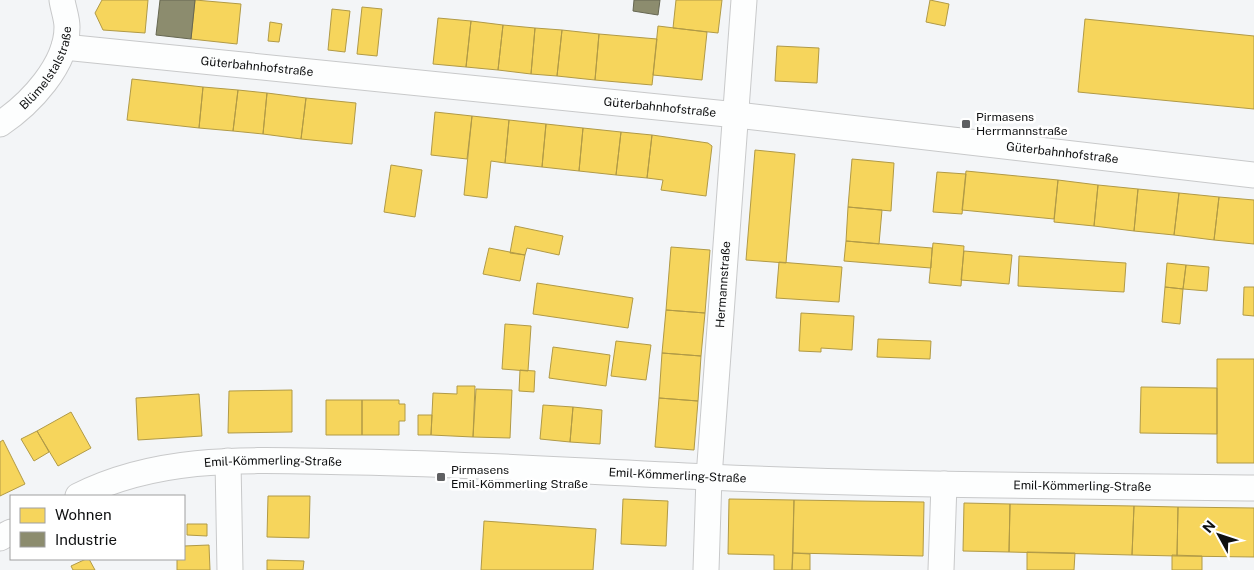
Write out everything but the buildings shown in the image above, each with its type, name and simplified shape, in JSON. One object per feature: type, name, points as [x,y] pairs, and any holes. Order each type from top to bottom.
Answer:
[{"type":"street","name":"Blümelstalstraße","points":[[0,124],[13,115],[35,92],[66,36],[62,0]]},
{"type":"street","points":[[66,36],[82,0]]},
{"type":"street","name":"Hermannstraße","points":[[706,570],[709,477],[744,0]]},
{"type":"street","name":"Güterbahnhofstraße","points":[[66,36],[1254,175]]},
{"type":"street","points":[[228,461],[230,570]]},
{"type":"street","name":"Emil-Kömmerling-Straße","points":[[80,495],[145,470],[180,464],[228,461],[475,464],[709,477],[944,484],[1254,488]]},
{"type":"street","points":[[942,570],[944,484]]},
{"type":"place","name":"Pirmasens Herrmannstraße","points":[[966,124]]},
{"type":"place","name":"Pirmasens Emil-Kömmerling Straße","points":[[441,477]]}]
